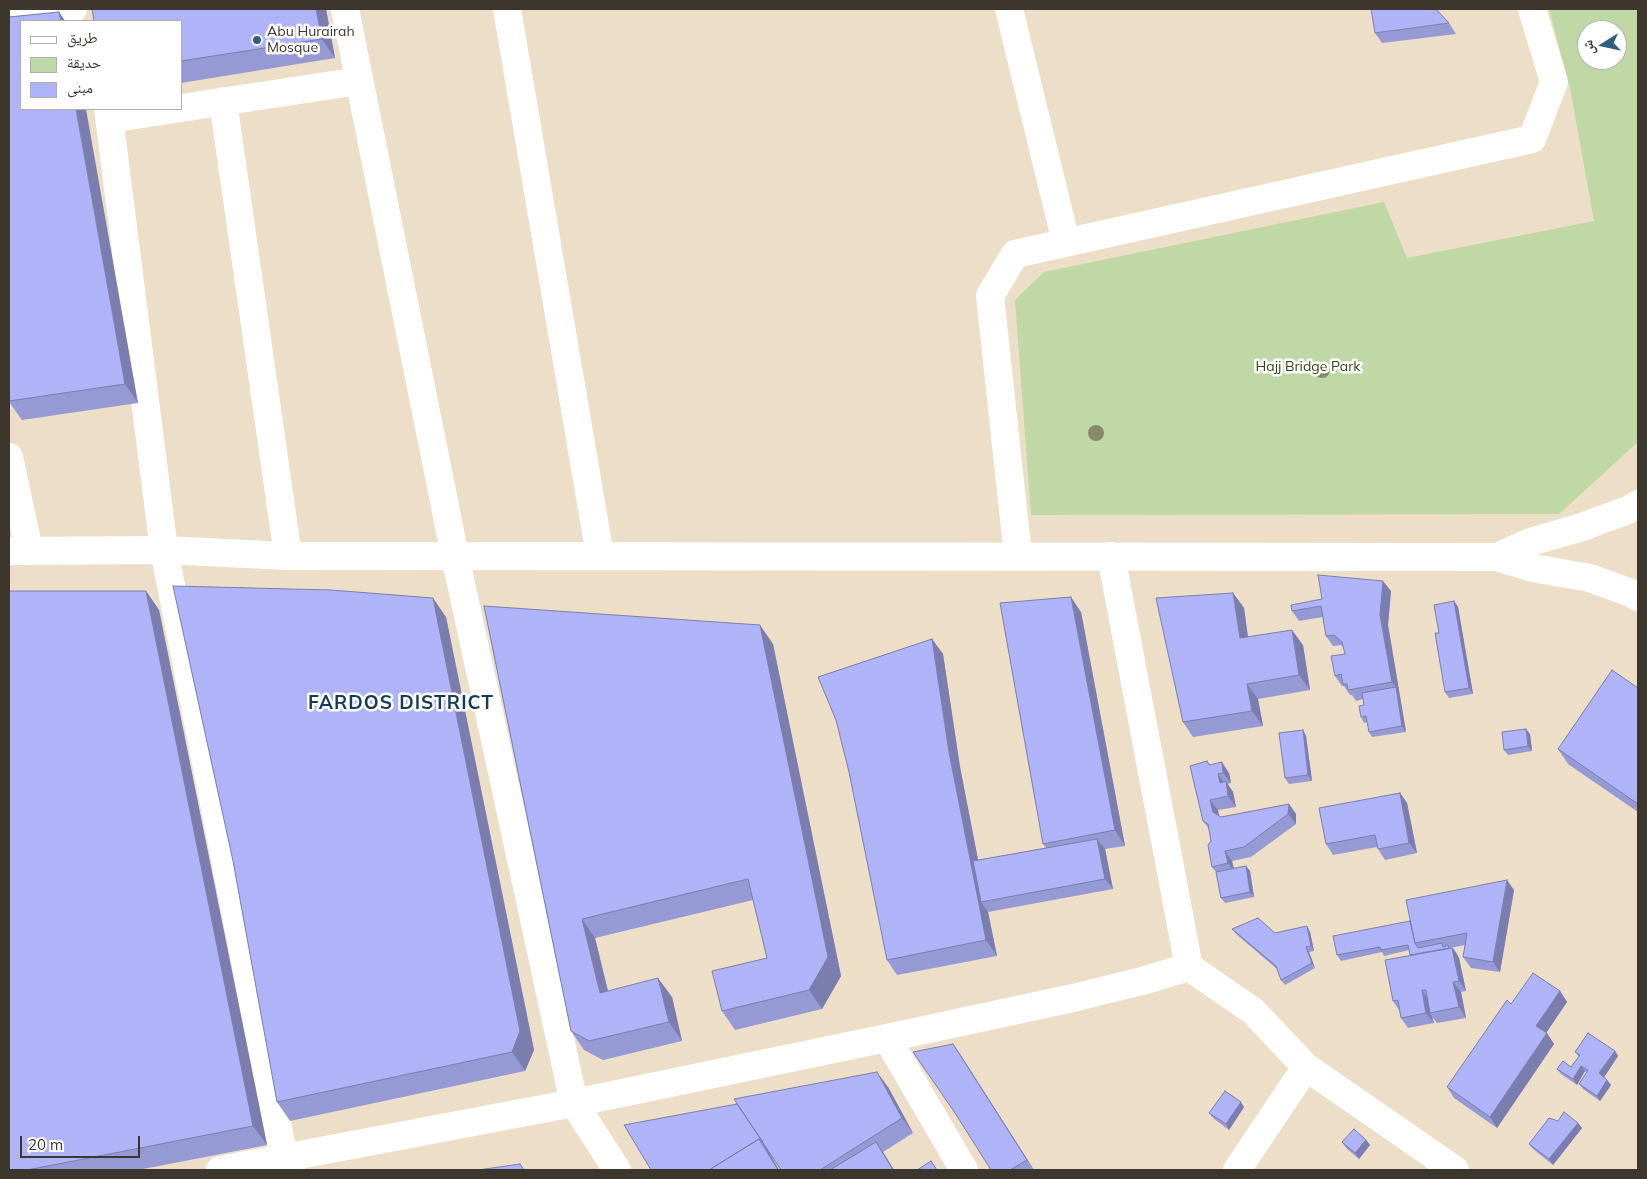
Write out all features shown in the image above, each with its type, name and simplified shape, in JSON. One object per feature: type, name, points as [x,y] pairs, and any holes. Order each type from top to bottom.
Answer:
[{"type":"street","points":[[9,18],[73,9]]},
{"type":"street","points":[[345,9],[455,556],[574,1103],[617,1170]]},
{"type":"street","points":[[508,9],[600,556]]},
{"type":"street","points":[[1009,9],[1066,242]]},
{"type":"street","points":[[1018,556],[990,296],[1015,254],[1532,139],[1554,82],[1532,9]]},
{"type":"street","points":[[182,108],[359,81]]},
{"type":"street","points":[[223,101],[288,556]]},
{"type":"street","points":[[162,110],[109,114],[164,550],[287,1164]]},
{"type":"street","points":[[9,457],[19,551],[164,550],[288,556],[1497,557],[1533,568],[1590,578],[1638,597]]},
{"type":"street","points":[[1497,557],[1530,542],[1579,528],[1628,510],[1638,504]]},
{"type":"street","points":[[1111,556],[1189,967],[1253,1011],[1306,1067],[1455,1170]]},
{"type":"street","points":[[220,1170],[287,1164],[1073,998],[1142,982],[1189,967]]},
{"type":"street","points":[[887,1038],[964,1170]]},
{"type":"street","points":[[1237,1170],[1306,1067]]},
{"type":"green space","name":"Hajj Bridge Park","points":[[1549,9],[1638,9],[1638,442],[1559,514],[1031,515],[1015,300],[1044,272],[1384,202],[1407,258],[1594,221],[1570,88]]},
{"type":"building","name":"Abu Hurairah Mosque","points":[[92,9],[316,9],[322,39],[182,61],[182,20],[94,20]]},
{"type":"building","points":[[1371,9],[1436,9],[1449,23],[1375,33]]},
{"type":"building","points":[[59,12],[61,20],[20,20],[20,110],[76,110],[125,384],[9,401],[9,17]]},
{"type":"building","points":[[1318,575],[1383,581],[1380,615],[1392,682],[1348,690],[1347,684],[1343,684],[1341,674],[1335,676],[1331,656],[1345,654],[1342,642],[1334,635],[1326,636],[1321,606],[1292,611],[1291,605],[1322,599]]},
{"type":"building","points":[[173,586],[331,590],[433,598],[520,1031],[512,1052],[277,1102],[233,861]]},
{"type":"building","points":[[9,591],[146,591],[253,1126],[27,1170],[9,1170]]},
{"type":"building","points":[[1233,593],[1240,638],[1292,630],[1299,675],[1247,684],[1252,711],[1183,722],[1156,598]]},
{"type":"building","points":[[1071,597],[1115,830],[1043,844],[1000,603]]},
{"type":"building","points":[[1454,601],[1469,688],[1445,692],[1435,633],[1439,633],[1434,605]]},
{"type":"building","points":[[484,606],[760,625],[828,957],[809,990],[722,1011],[712,971],[767,958],[748,879],[582,919],[600,993],[658,978],[669,1022],[589,1041],[571,1031]]},
{"type":"building","points":[[932,639],[949,752],[986,940],[887,960],[849,772],[836,720],[818,677]]},
{"type":"building","points":[[1612,670],[1638,688],[1638,804],[1558,749]]},
{"type":"building","points":[[1396,687],[1402,726],[1369,732],[1366,716],[1361,717],[1359,706],[1364,705],[1362,693]]},
{"type":"building","points":[[1526,729],[1528,746],[1504,750],[1502,732]]},
{"type":"building","points":[[1303,730],[1308,775],[1285,778],[1279,733]]},
{"type":"building","points":[[1207,761],[1209,765],[1222,762],[1223,773],[1218,774],[1220,783],[1226,781],[1228,796],[1210,800],[1213,812],[1221,817],[1289,804],[1288,814],[1244,847],[1225,851],[1228,863],[1212,867],[1208,845],[1211,841],[1208,824],[1203,821],[1190,766]]},
{"type":"building","points":[[1400,793],[1409,843],[1378,849],[1375,835],[1326,844],[1319,808]]},
{"type":"building","points":[[1097,839],[1105,879],[981,902],[973,861]]},
{"type":"building","points":[[1246,866],[1250,892],[1221,898],[1216,872]]},
{"type":"building","points":[[1507,880],[1493,962],[1463,957],[1467,933],[1415,943],[1406,900]]},
{"type":"building","points":[[1258,918],[1275,933],[1307,926],[1311,946],[1306,947],[1312,963],[1281,980],[1276,966],[1232,929]]},
{"type":"building","points":[[1410,921],[1418,948],[1442,943],[1443,947],[1448,945],[1449,948],[1410,955],[1408,945],[1381,950],[1380,947],[1337,955],[1333,936]]},
{"type":"building","points":[[1452,948],[1459,981],[1453,982],[1459,1007],[1430,1013],[1426,990],[1422,990],[1426,1013],[1401,1018],[1398,1000],[1393,1001],[1385,960]]},
{"type":"building","points":[[1533,973],[1560,991],[1536,1026],[1547,1033],[1490,1117],[1447,1087],[1507,1000],[1511,1004]]},
{"type":"building","points":[[1588,1033],[1615,1051],[1599,1073],[1607,1080],[1597,1096],[1579,1084],[1588,1070],[1581,1066],[1573,1079],[1557,1069],[1563,1061],[1571,1067],[1580,1055],[1575,1052]]},
{"type":"building","points":[[953,1044],[1027,1160],[1010,1170],[991,1170],[913,1052]]},
{"type":"building","points":[[877,1072],[902,1118],[820,1170],[781,1170],[734,1099]]},
{"type":"building","points":[[1225,1091],[1241,1102],[1226,1124],[1209,1113]]},
{"type":"building","points":[[737,1104],[763,1142],[759,1139],[709,1170],[651,1170],[624,1125]]},
{"type":"building","points":[[1564,1112],[1578,1123],[1549,1159],[1529,1144],[1549,1118],[1558,1121]]},
{"type":"building","points":[[1354,1129],[1366,1140],[1355,1153],[1342,1142]]},
{"type":"building","points":[[759,1139],[778,1170],[709,1170]]},
{"type":"building","points":[[876,1142],[893,1170],[830,1170]]},
{"type":"building","points":[[931,1161],[937,1170],[917,1170]]},
{"type":"building","points":[[520,1164],[524,1170],[478,1170]]},
{"type":"place","name":"Abu Hurairah Mosque","points":[[257,40]]},
{"type":"district","name":"FARDOS DISTRICT","points":[[401,703]]}]
